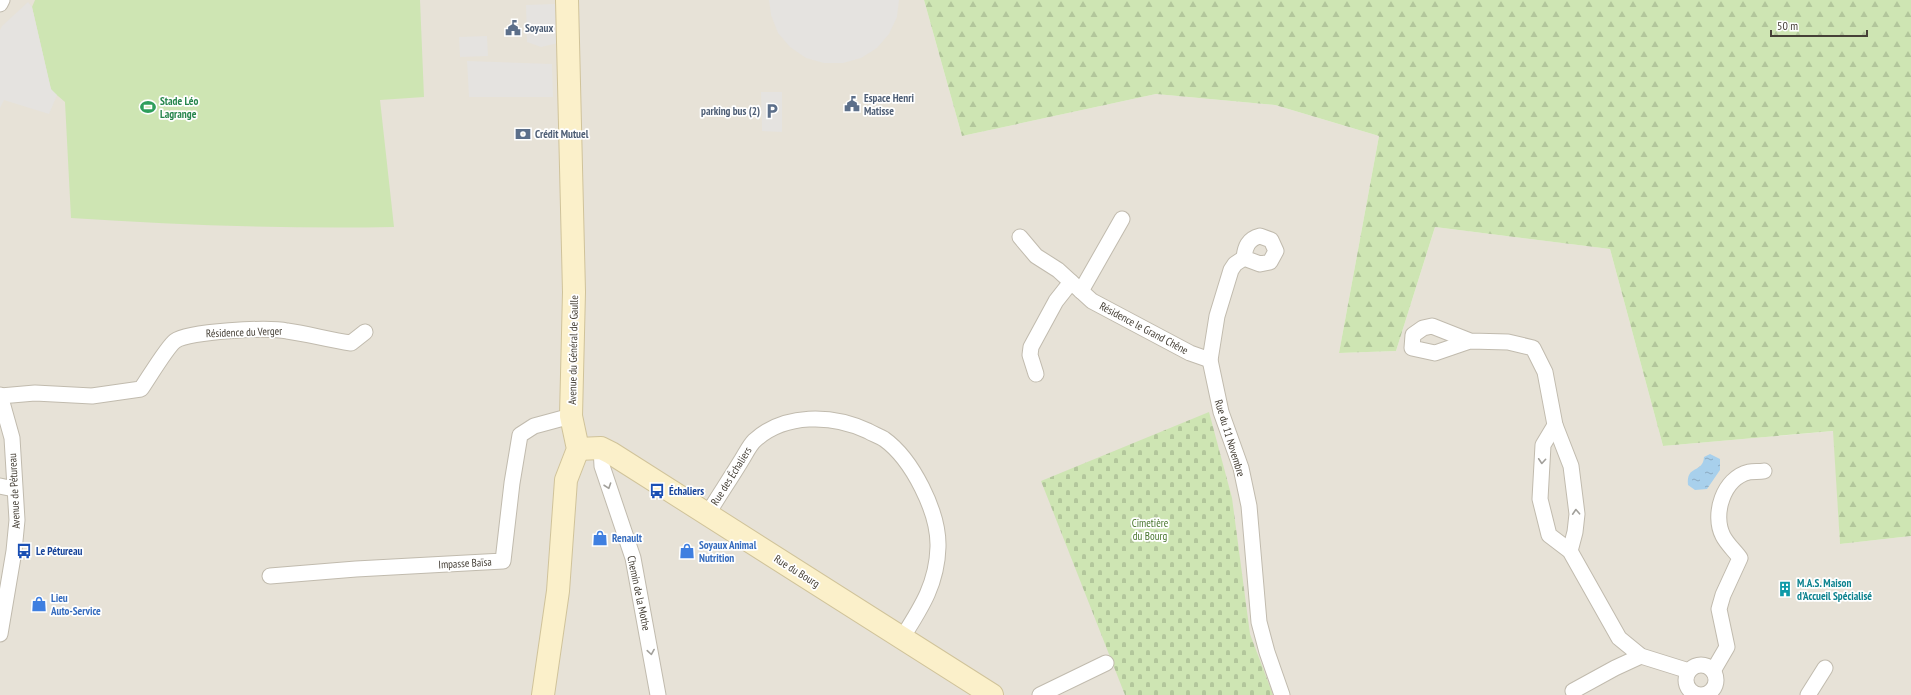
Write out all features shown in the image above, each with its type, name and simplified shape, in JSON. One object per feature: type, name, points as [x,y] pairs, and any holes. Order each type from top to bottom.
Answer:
[{"type":"main road","name":"Avenue du Général de Gaulle","points":[[566,0],[574,292],[571,416],[578,449]]},
{"type":"main road","points":[[543,695],[558,591],[566,480],[578,449],[601,448]]},
{"type":"main road","name":"Rue du Bourg","points":[[601,448],[992,695]]},
{"type":"street","points":[[0,4],[2,0]]},
{"type":"street","points":[[1036,374],[1030,355],[1031,347],[1056,301],[1076,286],[1122,219]]},
{"type":"street","name":"Résidence le Grand Chêne","points":[[1020,237],[1036,256],[1058,270],[1092,301],[1190,353],[1210,360]]},
{"type":"street","name":"Rue du 11 Novembre","points":[[1244,258],[1235,264],[1231,270],[1217,316],[1210,360],[1221,412],[1241,468],[1249,506],[1259,622],[1267,652],[1282,695]]},
{"type":"street","name":"Résidence du Verger","points":[[0,396],[35,393],[92,396],[141,389],[175,341],[204,333],[258,329],[286,330],[326,340],[351,343],[365,332]]},
{"type":"street","points":[[1470,341],[1508,342],[1533,348],[1545,372],[1555,425],[1571,466],[1577,514],[1576,532],[1570,550]]},
{"type":"street","name":"Avenue de Pétureau","points":[[0,396],[12,438],[7,488],[17,520],[16,538],[3,601],[0,634]]},
{"type":"street","name":"Impasse Baïsa","points":[[270,576],[356,569],[504,561],[512,483],[520,434],[534,426],[571,416]]},
{"type":"street","name":"Rue des Échaliers","points":[[707,515],[754,441],[781,424],[808,418],[836,421],[860,428],[884,439],[909,465],[924,493],[934,516],[938,546],[934,579],[918,612],[902,638]]},
{"type":"street","points":[[1555,425],[1543,445],[1540,499],[1549,534],[1570,550],[1620,638],[1641,656],[1689,671]]},
{"type":"street","name":"Chemin de la Mothe","points":[[601,448],[602,466],[633,558],[658,695]]},
{"type":"street","points":[[1713,671],[1727,647],[1719,609],[1723,595],[1740,558],[1723,536],[1718,520],[1721,499],[1733,481],[1748,472],[1764,471]]},
{"type":"street","points":[[1615,668],[1620,638]]},
{"type":"street","points":[[1573,691],[1615,668],[1641,656]]},
{"type":"street","points":[[1040,695],[1106,663]]},
{"type":"street","points":[[1701,665],[1713,671],[1715,674],[1715,683],[1707,694],[1698,694],[1689,689],[1686,680],[1689,671],[1693,667],[1701,665]]},
{"type":"street","points":[[1808,695],[1825,668]]},
{"type":"shaded area","points":[[0,0],[924,0],[962,136],[1156,94],[1275,105],[1379,136],[1339,353],[1396,351],[1435,227],[1610,249],[1663,446],[1834,431],[1840,544],[1911,536],[1911,695],[0,695]]},
{"type":"shaded area","points":[[769,0],[899,0],[897,17],[889,34],[877,48],[861,58],[843,63],[824,63],[806,58],[790,47],[778,33],[771,15]]},
{"type":"shaded area","points":[[28,2],[32,7],[51,89],[57,95],[49,114],[4,100],[0,108],[0,30],[2,26]]},
{"type":"shaded area","points":[[555,4],[558,43],[541,47],[527,42],[526,5]]},
{"type":"shaded area","points":[[487,36],[488,56],[460,57],[459,37]]},
{"type":"shaded area","points":[[467,61],[552,64],[553,97],[469,97]]},
{"type":"shaded area","name":"parking bus (2)","points":[[761,92],[782,92],[782,132],[762,131]]},
{"type":"green space","points":[[35,0],[420,0],[424,97],[380,100],[394,227],[232,226],[71,218],[65,102],[51,90],[32,7]]},
{"type":"green space","points":[[924,0],[1911,0],[1911,536],[1840,544],[1833,431],[1663,446],[1610,249],[1435,227],[1396,351],[1339,353],[1379,136],[1275,105],[1156,94],[962,136]]},
{"type":"green space","name":"Cimetière du Bourg","points":[[1209,412],[1232,498],[1250,634],[1273,695],[1125,695],[1041,481]]},
{"type":"water","points":[[1710,454],[1720,459],[1720,470],[1707,489],[1695,490],[1688,485],[1688,478],[1692,471],[1701,466],[1704,457]]},
{"type":"place","name":"Soyaux","points":[[513,28]]},
{"type":"place","name":"Espace Henri Matisse","points":[[852,104]]},
{"type":"place","name":"Stade Léo Lagrange","points":[[148,107]]},
{"type":"place","name":"parking bus (2)","points":[[772,111]]},
{"type":"place","name":"Crédit Mutuel","points":[[523,134]]},
{"type":"place","name":"Échaliers","points":[[657,491]]},
{"type":"place","name":"Renault","points":[[600,538]]},
{"type":"place","name":"Le Pétureau","points":[[24,551]]},
{"type":"place","name":"Soyaux Animal Nutrition","points":[[687,551]]},
{"type":"place","name":"M.A.S. Maison d'Accueil Spécialisé","points":[[1785,589]]},
{"type":"place","name":"Lieu Auto-Service","points":[[39,604]]}]
